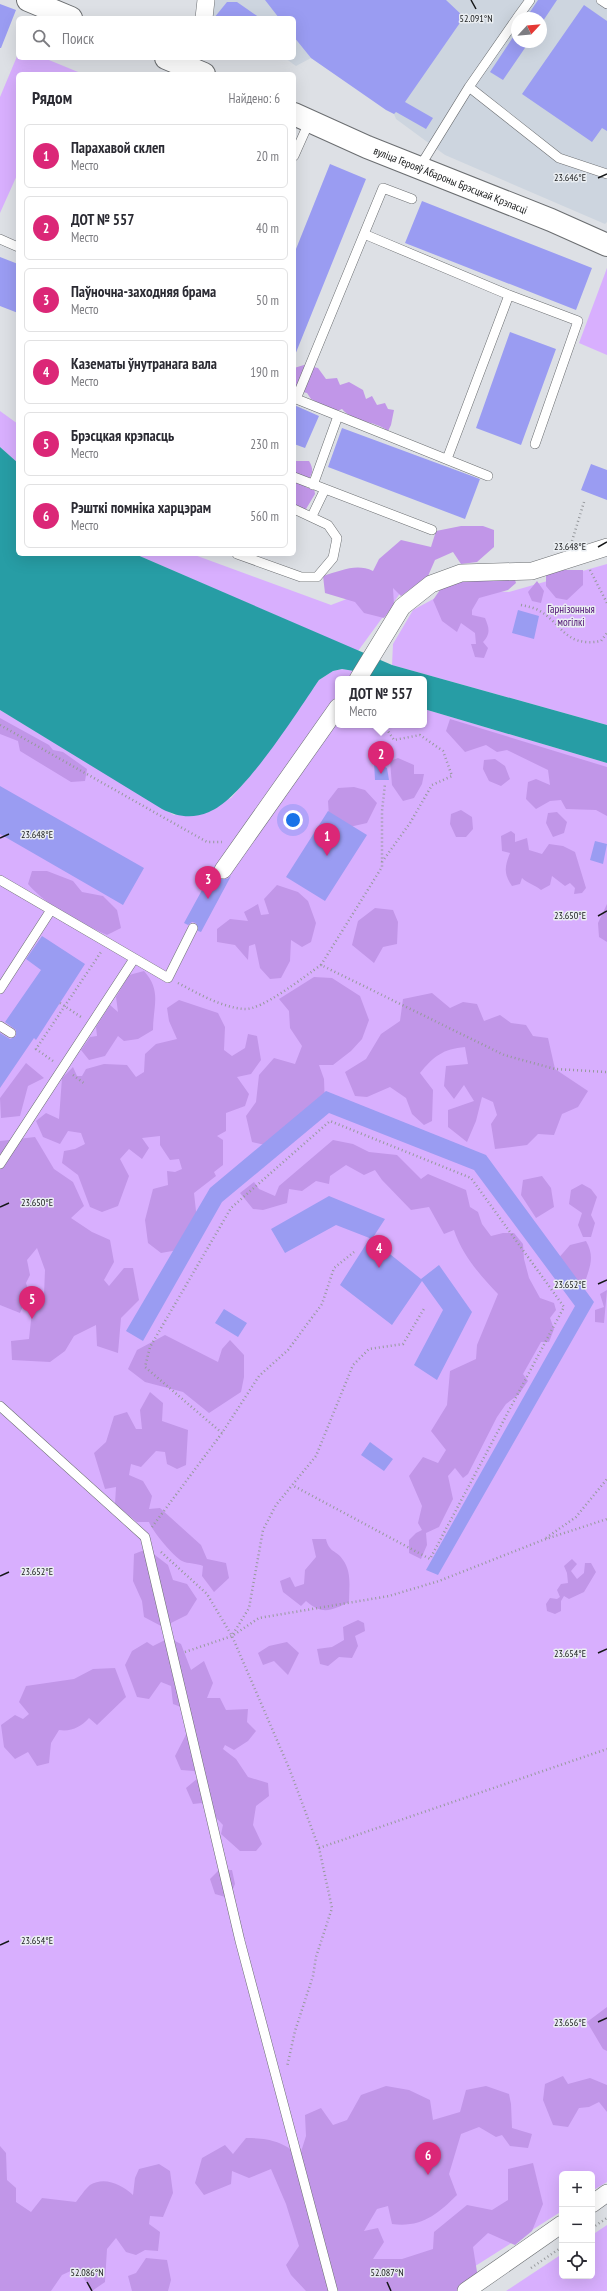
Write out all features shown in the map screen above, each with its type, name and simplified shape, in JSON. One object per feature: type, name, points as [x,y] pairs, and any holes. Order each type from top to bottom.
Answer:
[{"type":"main road","points":[[28,0],[66,16]]},
{"type":"main road","points":[[173,60],[199,68]]},
{"type":"main road","name":"вуліца Герояў Абароны Брэсцкай Крэпасці","points":[[302,117],[419,169],[551,220],[607,245]]},
{"type":"street","points":[[204,16],[206,0]]},
{"type":"street","points":[[360,676],[402,607],[431,584],[461,573],[532,571],[607,547]]},
{"type":"street","points":[[223,870],[335,711]]},
{"type":"street","points":[[595,2202],[607,2193]]},
{"type":"street","points":[[466,2291],[559,2226]]},
{"type":"lane","points":[[521,12],[530,0]]},
{"type":"lane","points":[[601,0],[607,4]]},
{"type":"lane","points":[[419,169],[469,87],[511,27]]},
{"type":"lane","points":[[469,87],[559,158],[607,174]]},
{"type":"lane","points":[[296,146],[302,117]]},
{"type":"lane","points":[[296,397],[383,188],[412,199]]},
{"type":"lane","points":[[364,234],[509,295],[578,321],[535,444]]},
{"type":"lane","points":[[0,239],[16,246]]},
{"type":"lane","points":[[447,459],[509,295]]},
{"type":"lane","points":[[296,399],[488,476]]},
{"type":"lane","points":[[313,485],[338,416]]},
{"type":"lane","points":[[296,478],[432,530]]},
{"type":"lane","points":[[312,516],[325,489]]},
{"type":"lane","points":[[243,556],[301,577],[317,577],[333,558],[337,538],[328,525],[312,516],[296,510]]},
{"type":"lane","points":[[0,880],[107,944],[168,978],[193,928]]},
{"type":"lane","points":[[0,989],[51,910]]},
{"type":"lane","points":[[0,1164],[134,959]]},
{"type":"lane","points":[[0,1026],[11,1033]]},
{"type":"lane","points":[[0,1406],[145,1537],[240,1942],[333,2291]]},
{"type":"path","points":[[584,502],[569,551],[580,556],[590,570],[607,603]]},
{"type":"path","points":[[521,605],[537,610],[570,637],[589,643],[601,641],[607,633]]},
{"type":"path","points":[[0,725],[207,842],[244,841]]},
{"type":"path","points":[[382,862],[410,823],[432,785],[452,776],[443,750],[420,735],[394,740],[386,728]]},
{"type":"path","points":[[168,978],[212,1001],[245,1010],[268,1002],[321,965],[382,867],[382,811],[385,784]]},
{"type":"path","points":[[63,1068],[36,1049],[107,944]]},
{"type":"path","points":[[321,965],[504,1055],[555,1070],[607,1072]]},
{"type":"path","points":[[60,1003],[91,1024]]},
{"type":"path","points":[[222,1433],[145,1368],[150,1347],[231,1208],[330,1122],[471,1178],[564,1307],[430,1559],[292,1485]]},
{"type":"path","points":[[287,2070],[295,2031],[313,1976],[316,1956],[332,1908],[319,1848],[289,1768],[232,1636],[207,1594],[145,1537],[222,1433],[259,1376],[288,1350],[322,1304],[334,1268],[354,1252]]},
{"type":"path","points":[[232,1636],[249,1608],[263,1530],[276,1505],[316,1456],[353,1365],[369,1349],[403,1344],[425,1307]]},
{"type":"path","points":[[543,1540],[576,1517],[607,1479]]},
{"type":"path","points":[[174,1656],[232,1636],[259,1618],[389,1596],[439,1582],[543,1540],[607,1519]]},
{"type":"path","points":[[319,1848],[607,1749]]},
{"type":"path","points":[[595,2226],[607,2218]]},
{"type":"shaded area","points":[[206,0],[607,0],[607,222],[605,224],[445,155],[396,119],[394,114],[311,58],[296,66],[288,60],[296,60],[296,16],[210,16]]},
{"type":"shaded area","points":[[304,365],[318,368],[326,379],[337,378],[340,385],[349,382],[363,390],[366,399],[372,396],[377,405],[385,403],[388,409],[394,410],[391,425],[388,431],[377,425],[352,417],[342,409],[335,412],[311,399],[307,393],[296,390],[296,367]]},
{"type":"shaded area","points":[[296,461],[309,461],[312,468],[312,473],[304,484],[307,488],[314,488],[315,494],[306,509],[296,511]]},
{"type":"shaded area","points":[[461,526],[483,526],[494,530],[494,547],[477,562],[461,564],[453,552],[435,560],[428,576],[401,596],[393,588],[394,605],[384,618],[364,613],[355,602],[325,593],[323,576],[354,568],[373,571],[379,559],[401,540],[431,547],[436,531]]},
{"type":"shaded area","points":[[562,570],[583,570],[583,585],[567,600],[556,598],[546,586],[546,575]]},
{"type":"shaded area","points":[[514,577],[516,583],[508,590],[479,598],[472,610],[472,615],[485,618],[488,625],[488,633],[483,642],[488,648],[484,658],[475,657],[471,644],[476,644],[475,633],[461,623],[457,632],[442,621],[433,600],[442,587],[464,578]]},
{"type":"shaded area","points":[[537,581],[544,591],[541,603],[532,601],[528,592]]},
{"type":"shaded area","points":[[0,718],[49,745],[53,750],[63,752],[87,769],[85,781],[71,782],[20,751],[18,741],[0,734]]},
{"type":"shaded area","points":[[450,719],[607,767],[607,816],[596,810],[566,809],[561,800],[550,801],[536,809],[526,799],[528,782],[536,779],[550,785],[548,770],[507,750],[497,752],[486,745],[465,752],[446,731]]},
{"type":"shaded area","points":[[398,758],[414,765],[414,774],[424,774],[422,784],[414,798],[403,801],[392,785],[390,761]]},
{"type":"shaded area","points":[[495,759],[505,766],[510,779],[501,786],[489,781],[483,769],[484,760]]},
{"type":"shaded area","points":[[354,787],[365,790],[377,803],[367,823],[345,828],[329,817],[328,801],[338,788]]},
{"type":"shaded area","points":[[461,810],[472,817],[473,829],[466,837],[456,837],[450,824],[451,814]]},
{"type":"shaded area","points":[[557,812],[567,822],[564,833],[553,837],[546,823],[548,813]]},
{"type":"shaded area","points":[[511,831],[515,834],[515,842],[527,838],[529,850],[542,854],[549,844],[563,846],[575,852],[586,888],[582,893],[574,894],[575,888],[570,883],[565,886],[552,876],[550,885],[541,890],[522,878],[520,884],[512,886],[506,873],[510,853],[502,851],[501,836]]},
{"type":"shaded area","points":[[32,871],[47,871],[73,881],[82,892],[103,896],[117,910],[121,928],[107,935],[65,914],[36,893],[28,884]]},
{"type":"shaded area","points":[[277,885],[298,892],[308,901],[316,923],[311,942],[302,947],[291,940],[290,961],[281,978],[270,979],[260,968],[255,944],[249,946],[248,960],[235,945],[217,942],[217,929],[230,919],[248,921],[244,912],[258,904],[261,915],[269,914],[264,899]]},
{"type":"shaded area","points":[[607,904],[607,942],[599,937],[598,923]]},
{"type":"shaded area","points":[[375,908],[393,910],[398,922],[397,944],[383,947],[374,963],[352,945],[358,921]]},
{"type":"shaded area","points":[[144,971],[150,978],[155,992],[153,1030],[138,1039],[124,1041],[118,1036],[105,1056],[89,1060],[81,1050],[90,1037],[97,1036],[96,1027],[110,1005],[118,1012],[116,997],[129,975]]},
{"type":"shaded area","points":[[314,977],[332,978],[360,996],[369,1020],[362,1039],[351,1051],[333,1065],[319,1065],[324,1079],[325,1107],[274,1147],[252,1142],[246,1116],[256,1102],[259,1075],[274,1058],[295,1064],[302,1046],[290,1028],[289,1011],[279,999]]},
{"type":"shaded area","points":[[432,993],[450,1008],[463,1002],[477,1004],[484,1021],[500,1015],[511,1023],[526,1025],[533,1036],[548,1038],[555,1069],[588,1091],[578,1107],[562,1114],[554,1135],[538,1134],[527,1145],[495,1149],[491,1124],[497,1115],[493,1102],[482,1097],[476,1121],[467,1142],[448,1127],[448,1110],[474,1101],[464,1085],[454,1099],[444,1086],[446,1066],[468,1064],[465,1047],[440,1054],[420,1073],[433,1090],[432,1121],[424,1125],[412,1114],[406,1098],[390,1087],[367,1097],[355,1096],[345,1072],[366,1059],[381,1034],[400,1021],[403,999]]},
{"type":"shaded area","points":[[179,1000],[218,1013],[225,1027],[224,1050],[232,1056],[245,1048],[248,1034],[257,1036],[261,1060],[251,1074],[237,1077],[249,1094],[245,1106],[226,1113],[226,1131],[217,1136],[223,1140],[223,1165],[214,1172],[216,1176],[194,1193],[198,1229],[178,1250],[161,1253],[148,1243],[145,1220],[153,1189],[168,1185],[167,1171],[175,1172],[182,1169],[179,1159],[170,1160],[160,1145],[160,1136],[142,1138],[149,1148],[142,1159],[129,1149],[120,1159],[129,1176],[118,1206],[102,1212],[90,1207],[78,1175],[62,1163],[64,1151],[75,1149],[85,1144],[81,1133],[68,1131],[60,1144],[43,1137],[36,1121],[46,1113],[59,1119],[62,1078],[73,1067],[77,1076],[82,1076],[86,1069],[104,1064],[127,1065],[136,1077],[144,1072],[145,1054],[156,1044],[177,1039],[169,1021],[167,1008]]},
{"type":"shaded area","points":[[26,1063],[44,1078],[28,1086],[20,1116],[1,1118],[0,1098]]},
{"type":"shaded area","points":[[35,1137],[54,1169],[73,1182],[84,1206],[71,1218],[92,1232],[110,1240],[114,1262],[104,1280],[109,1286],[124,1268],[133,1268],[139,1300],[121,1318],[118,1353],[97,1346],[96,1325],[74,1336],[65,1351],[50,1362],[12,1360],[11,1341],[29,1339],[32,1311],[44,1295],[45,1270],[37,1248],[27,1260],[30,1275],[26,1283],[29,1292],[20,1313],[0,1305],[0,1141]]},
{"type":"shaded area","points":[[333,1140],[353,1144],[369,1152],[397,1155],[421,1179],[428,1174],[466,1190],[470,1207],[478,1212],[482,1224],[491,1236],[503,1233],[514,1233],[523,1244],[524,1259],[529,1278],[540,1298],[554,1303],[556,1310],[550,1318],[554,1329],[549,1342],[541,1342],[523,1374],[528,1381],[519,1394],[506,1404],[497,1417],[468,1474],[463,1478],[455,1468],[448,1476],[453,1499],[439,1527],[426,1533],[427,1545],[421,1559],[409,1553],[409,1540],[416,1533],[422,1530],[418,1523],[422,1506],[409,1476],[423,1457],[438,1463],[446,1450],[431,1431],[447,1405],[450,1371],[476,1359],[477,1345],[498,1294],[478,1272],[467,1256],[457,1239],[454,1230],[444,1234],[429,1207],[411,1210],[382,1180],[375,1170],[364,1175],[346,1165],[330,1176],[329,1184],[316,1181],[302,1191],[289,1189],[287,1203],[263,1210],[253,1209],[240,1193],[254,1182],[259,1189],[275,1196],[279,1186]]},
{"type":"shaded area","points":[[542,1176],[551,1188],[554,1207],[536,1218],[521,1195],[523,1180]]},
{"type":"shaded area","points":[[582,1184],[591,1189],[597,1197],[591,1215],[595,1223],[591,1237],[583,1237],[578,1225],[582,1213],[569,1204],[571,1190]]},
{"type":"shaded area","points":[[586,1241],[589,1246],[591,1260],[586,1279],[569,1283],[556,1261],[570,1245]]},
{"type":"shaded area","points":[[607,1290],[604,1323],[595,1322],[595,1310],[604,1307],[600,1294]]},
{"type":"shaded area","points":[[165,1335],[218,1362],[222,1349],[230,1340],[244,1355],[244,1377],[241,1392],[209,1413],[183,1392],[145,1382],[128,1369],[137,1350]]},
{"type":"shaded area","points":[[150,1392],[163,1403],[162,1421],[188,1430],[186,1465],[177,1469],[167,1464],[165,1452],[156,1451],[141,1467],[131,1464],[129,1475],[143,1481],[152,1496],[149,1509],[160,1508],[201,1545],[207,1559],[226,1563],[229,1578],[214,1592],[202,1576],[203,1566],[184,1562],[178,1558],[159,1537],[149,1522],[137,1522],[115,1504],[116,1487],[105,1489],[94,1453],[106,1442],[114,1416],[127,1412],[136,1429],[142,1429],[140,1410]]},
{"type":"shaded area","points":[[312,1539],[326,1539],[329,1547],[341,1557],[348,1570],[349,1602],[337,1608],[322,1610],[306,1601],[301,1606],[283,1592],[280,1581],[290,1577],[295,1587],[304,1584],[305,1570],[316,1557]]},
{"type":"shaded area","points":[[147,1549],[168,1565],[173,1580],[187,1584],[197,1599],[187,1615],[163,1627],[144,1617],[142,1601],[133,1581],[134,1554]]},
{"type":"shaded area","points":[[572,1559],[577,1564],[571,1571],[577,1579],[584,1573],[585,1563],[591,1563],[596,1572],[584,1592],[569,1599],[564,1596],[561,1601],[561,1611],[555,1614],[547,1611],[546,1604],[550,1598],[557,1599],[560,1597],[557,1590],[561,1584],[568,1583],[567,1573],[564,1566]]},
{"type":"shaded area","points":[[358,1620],[364,1623],[365,1631],[355,1636],[358,1646],[352,1658],[339,1657],[328,1666],[320,1664],[317,1649],[332,1647],[344,1640],[343,1627]]},
{"type":"shaded area","points":[[169,1638],[181,1644],[191,1670],[204,1661],[213,1683],[207,1698],[220,1698],[226,1710],[248,1709],[247,1722],[256,1731],[248,1741],[234,1750],[225,1745],[223,1749],[236,1759],[248,1777],[268,1783],[269,1796],[256,1806],[253,1825],[262,1844],[256,1851],[240,1851],[221,1834],[223,1825],[202,1803],[193,1804],[186,1788],[198,1778],[194,1771],[181,1770],[175,1756],[191,1725],[189,1710],[173,1704],[171,1686],[161,1682],[149,1699],[137,1697],[125,1665],[132,1651],[147,1642],[153,1646]]},
{"type":"shaded area","points":[[287,1642],[299,1653],[288,1675],[274,1661],[263,1665],[258,1653],[269,1646]]},
{"type":"shaded area","points":[[115,1668],[126,1697],[97,1725],[89,1718],[76,1728],[59,1730],[51,1743],[49,1763],[37,1766],[28,1752],[15,1759],[4,1747],[1,1725],[15,1715],[23,1719],[29,1714],[19,1702],[26,1686],[74,1679],[93,1669]]},
{"type":"shaded area","points":[[232,1870],[235,1884],[229,1898],[215,1894],[210,1879],[218,1871]]},
{"type":"shaded area","points":[[607,2007],[607,2051],[603,2049],[587,2022]]},
{"type":"shaded area","points":[[563,2076],[568,2084],[590,2078],[607,2085],[607,2112],[599,2102],[589,2107],[579,2108],[568,2127],[553,2125],[543,2100],[545,2084]]},
{"type":"shaded area","points":[[386,2086],[409,2090],[430,2100],[433,2120],[460,2112],[466,2090],[486,2086],[509,2094],[512,2128],[532,2134],[528,2148],[510,2146],[502,2135],[496,2137],[479,2127],[461,2134],[449,2174],[457,2195],[436,2214],[420,2222],[412,2224],[392,2224],[388,2206],[377,2209],[364,2231],[378,2228],[384,2242],[373,2259],[402,2259],[433,2249],[434,2232],[467,2205],[492,2210],[508,2200],[508,2169],[533,2163],[543,2204],[532,2231],[515,2245],[488,2233],[473,2247],[478,2278],[458,2291],[306,2291],[291,2275],[286,2265],[299,2246],[286,2204],[271,2169],[249,2178],[232,2171],[231,2184],[204,2195],[195,2183],[202,2158],[225,2145],[233,2154],[246,2138],[274,2141],[286,2146],[300,2155],[306,2136],[305,2115],[321,2108],[333,2125],[347,2120],[361,2095]]},
{"type":"shaded area","points":[[0,2146],[6,2153],[7,2180],[16,2188],[16,2202],[31,2212],[42,2198],[76,2202],[90,2185],[102,2181],[119,2185],[133,2195],[135,2178],[139,2169],[159,2164],[170,2171],[173,2193],[163,2217],[150,2216],[149,2224],[160,2232],[158,2251],[145,2250],[136,2255],[126,2252],[116,2238],[107,2249],[105,2282],[92,2291],[77,2268],[62,2275],[51,2291],[0,2291]]},
{"type":"shaded area","points":[[146,2258],[167,2260],[171,2280],[168,2291],[132,2291],[128,2276],[136,2273]]},
{"type":"green space","points":[[16,59],[16,60],[49,60],[78,72],[16,72],[16,177],[0,213],[0,97]]},
{"type":"green space","points":[[607,268],[607,355],[579,343]]},
{"type":"green space","points":[[0,411],[16,423],[16,461],[0,447]]},
{"type":"green space","points":[[140,556],[197,556],[331,605],[415,573],[358,651]]},
{"type":"green space","name":"Гарнізонныя могілкі","points":[[607,564],[607,725],[392,665],[393,644],[413,610],[452,589],[509,592]]},
{"type":"green space","points":[[342,669],[354,671],[362,676],[335,676],[335,728],[427,728],[427,710],[607,763],[607,2182],[595,2189],[595,2171],[559,2171],[559,2213],[436,2291],[0,2291],[0,710],[174,815],[231,798],[248,778],[319,680],[333,671]]},
{"type":"green space","points":[[607,2225],[607,2291],[506,2291],[559,2256],[559,2279],[595,2279],[595,2233]]},
{"type":"water","points":[[0,447],[16,461],[16,556],[140,556],[392,665],[607,725],[607,763],[427,710],[427,676],[362,676],[354,671],[342,669],[333,671],[319,680],[268,754],[237,791],[222,804],[209,812],[197,816],[185,816],[174,814],[162,809],[0,710]]},
{"type":"building","points":[[265,0],[446,0],[464,17],[405,102],[433,118],[426,129],[396,112],[394,114],[386,110],[311,58],[296,39],[296,16],[277,16]]},
{"type":"building","points":[[538,0],[557,0],[547,15],[547,12],[530,12]]},
{"type":"building","points":[[227,2],[237,2],[257,16],[216,16]]},
{"type":"building","points":[[0,4],[16,10],[1,48],[0,48]]},
{"type":"building","points":[[584,5],[607,21],[607,131],[602,128],[592,142],[522,94]]},
{"type":"building","points":[[511,40],[511,48],[525,48],[503,80],[490,72]]},
{"type":"building","points":[[330,164],[366,179],[296,353],[296,249]]},
{"type":"building","points":[[422,201],[592,268],[576,310],[405,243]]},
{"type":"building","points":[[0,257],[16,263],[16,312],[0,306]]},
{"type":"building","points":[[510,332],[556,349],[521,445],[476,428]]},
{"type":"building","points":[[296,406],[319,416],[305,448],[296,445]]},
{"type":"building","points":[[342,428],[480,479],[465,519],[328,467]]},
{"type":"building","points":[[591,464],[607,470],[607,500],[581,490]]},
{"type":"building","points":[[518,610],[539,616],[534,639],[512,633]]},
{"type":"building","points":[[374,762],[387,768],[389,780],[375,780]]},
{"type":"building","points":[[0,786],[144,868],[123,905],[0,834]]},
{"type":"building","points":[[328,811],[367,835],[325,901],[286,877]]},
{"type":"building","points":[[595,841],[607,844],[603,864],[590,860]]},
{"type":"building","points":[[214,868],[214,874],[218,878],[227,879],[231,876],[201,932],[198,931],[196,923],[192,922],[188,925],[184,923]]},
{"type":"building","points":[[42,936],[85,964],[36,1040],[34,1038],[0,1088],[0,1033],[10,1039],[16,1036],[16,1030],[5,1022],[41,970],[26,959]]},
{"type":"building","points":[[326,1091],[486,1155],[594,1302],[438,1575],[426,1570],[575,1306],[474,1170],[329,1113],[222,1202],[143,1341],[126,1331],[210,1188]]},
{"type":"building","points":[[329,1196],[385,1219],[372,1239],[336,1225],[285,1253],[271,1229]]},
{"type":"building","points":[[370,1238],[421,1279],[439,1265],[472,1312],[437,1380],[414,1365],[443,1310],[422,1281],[392,1325],[340,1285]]},
{"type":"building","points":[[224,1309],[247,1323],[238,1337],[215,1323]]},
{"type":"building","points":[[370,1442],[393,1459],[384,1471],[361,1455]]},
{"type":"place","name":"ДОТ № 557","points":[[381,774]]},
{"type":"place","name":"Парахавой склеп","points":[[327,856]]},
{"type":"place","name":"Паўночна-заходняя брама","points":[[208,899]]},
{"type":"place","name":"Казематы ўнутранага вала","points":[[379,1268]]},
{"type":"place","name":"Брэсцкая крэпасць","points":[[32,1319]]},
{"type":"place","name":"Рэшткі помніка харцэрам","points":[[428,2175]]}]
